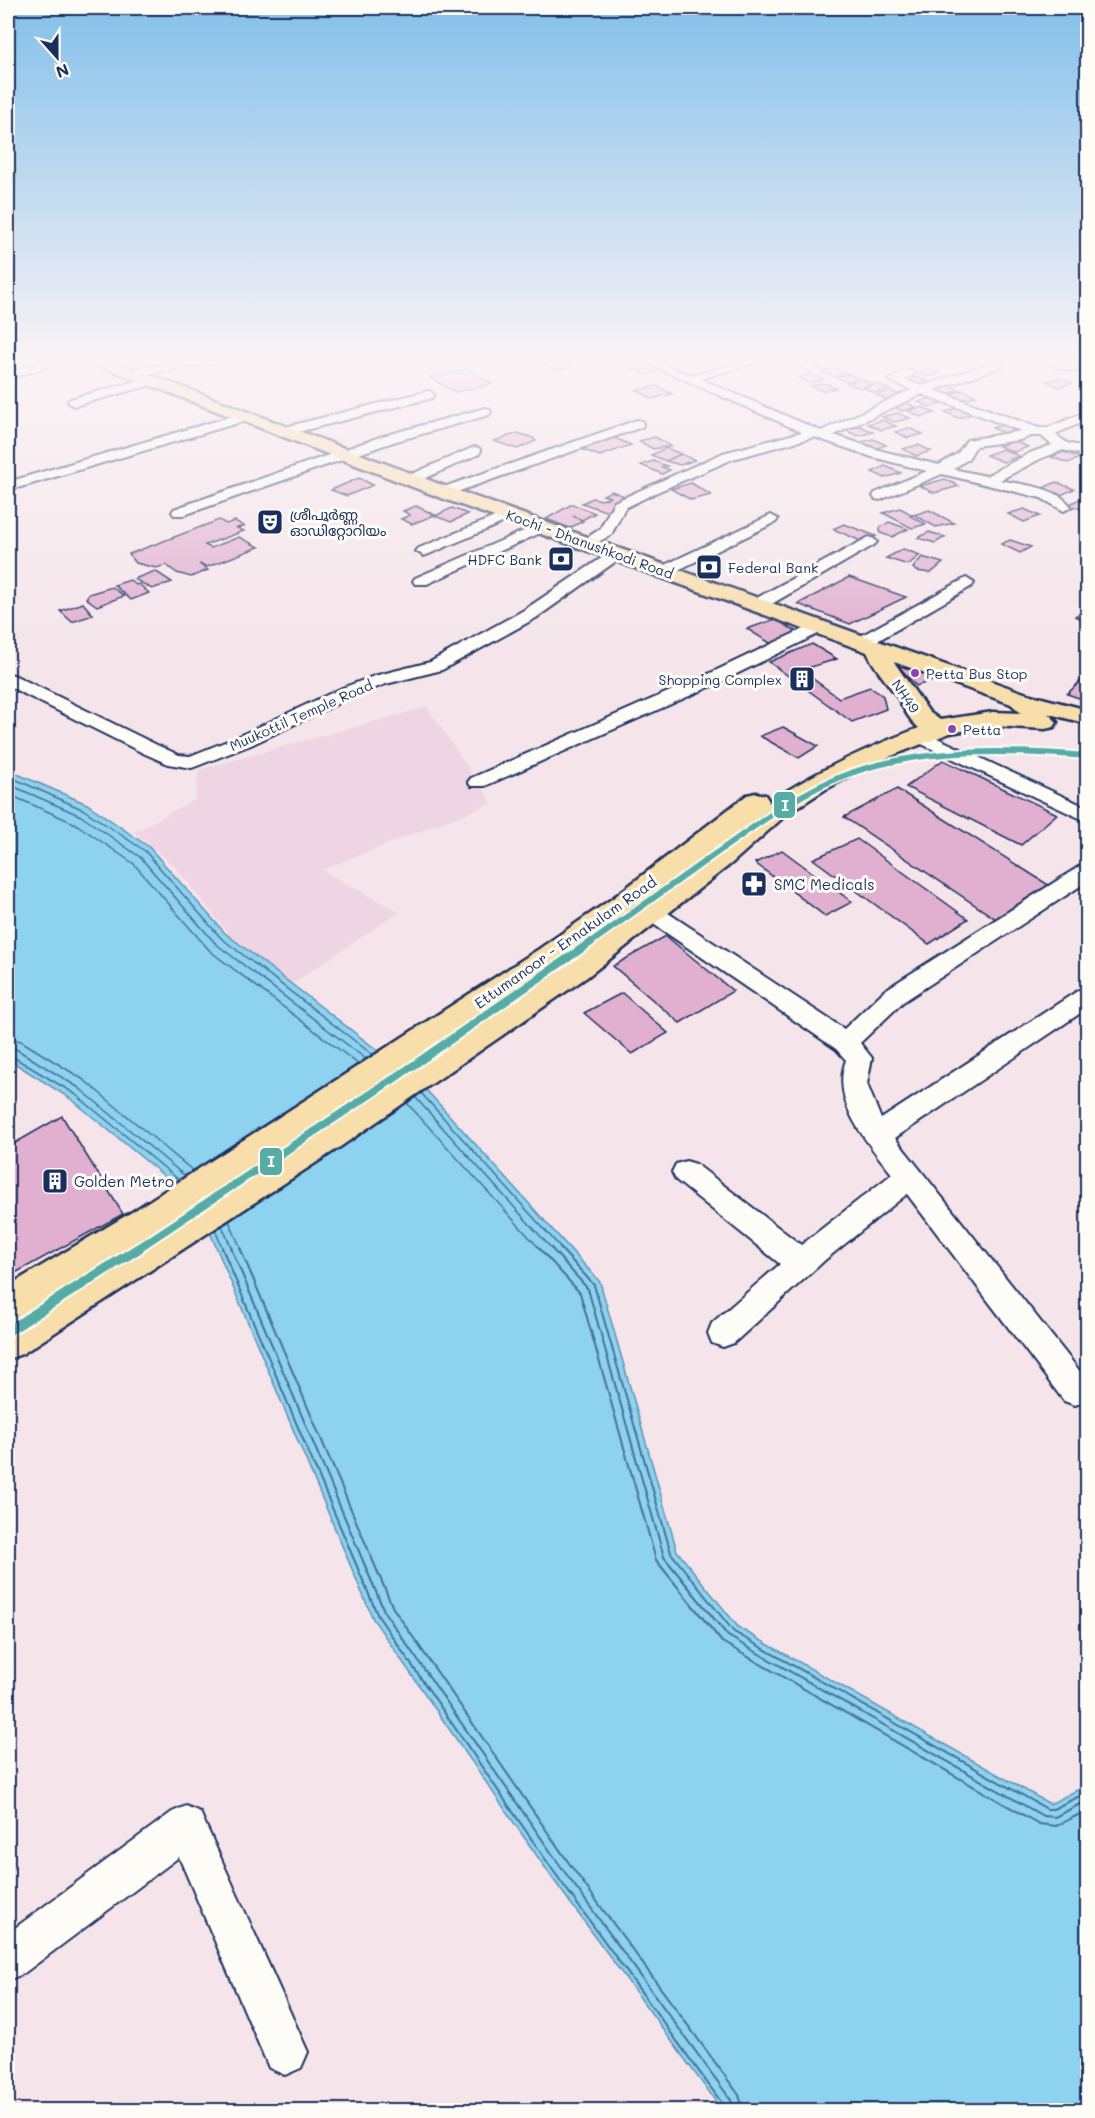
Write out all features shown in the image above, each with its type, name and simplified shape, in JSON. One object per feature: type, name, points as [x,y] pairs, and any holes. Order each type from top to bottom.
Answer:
[{"type":"main road","name":"Kochi - Dhanushkodi Road","points":[[345,455],[818,627],[873,650],[1019,699]]},
{"type":"main road","name":"NH49","points":[[873,650],[926,727]]},
{"type":"main road","name":"Ettumanoor - Ernakulam Road","points":[[101,1266],[328,1137],[512,996],[563,963],[623,905],[727,822],[797,772],[926,727],[1019,699],[1088,717]]},
{"type":"main road","points":[[1019,699],[1045,722]]},
{"type":"main road","points":[[563,963],[651,912],[722,857],[778,808],[817,783],[926,727],[993,719],[1045,722],[1088,736]]},
{"type":"main road","points":[[8,1307],[101,1266]]},
{"type":"main road","points":[[8,1341],[101,1266]]},
{"type":"street","points":[[16,484],[115,455]]},
{"type":"street","points":[[180,512],[345,455]]},
{"type":"street","points":[[410,480],[466,455]]},
{"type":"street","points":[[442,492],[549,455]]},
{"type":"street","points":[[587,543],[606,532],[619,505],[733,455]]},
{"type":"street","points":[[880,455],[1046,495],[1061,502],[1064,507]]},
{"type":"street","points":[[880,496],[941,470],[964,455]]},
{"type":"street","points":[[986,482],[1038,455]]},
{"type":"street","points":[[424,551],[509,515]]},
{"type":"street","points":[[664,571],[771,519]]},
{"type":"street","points":[[421,581],[542,527]]},
{"type":"street","points":[[757,605],[869,542]]},
{"type":"street","name":"Muukottil Temple Road","points":[[8,679],[150,749],[175,760],[192,762],[236,745],[348,692],[449,660],[530,614],[617,554]]},
{"type":"street","points":[[873,650],[966,583]]},
{"type":"street","points":[[478,782],[706,682],[818,627]]},
{"type":"street","points":[[926,727],[1088,816]]},
{"type":"street","points":[[846,1042],[894,996],[1088,871]]},
{"type":"street","points":[[651,912],[846,1042],[859,1058],[853,1072],[854,1087],[869,1124],[1075,1390]]},
{"type":"street","points":[[878,1135],[1088,996]]},
{"type":"street","points":[[686,1172],[801,1263]]},
{"type":"street","points":[[723,1333],[801,1263],[910,1176]]},
{"type":"street","points":[[8,1959],[186,1826],[285,2052]]},
{"type":"shaded area","points":[[427,707],[492,803],[322,870],[399,912],[292,984],[232,938],[175,867],[134,832],[196,799],[198,770]]},
{"type":"water","points":[[8,770],[87,804],[149,847],[225,933],[420,1083],[600,1282],[677,1551],[739,1628],[1050,1804],[1087,1785],[1087,2110],[722,2110],[553,1879],[373,1619],[198,1204],[71,1099],[8,1059]]},
{"type":"building","points":[[651,455],[679,455],[666,461]]},
{"type":"building","points":[[679,455],[695,460],[680,465],[666,461]]},
{"type":"building","points":[[986,455],[1016,455],[1019,456],[1003,462]]},
{"type":"building","points":[[1072,455],[1080,458],[1068,463],[1051,457]]},
{"type":"building","points":[[653,461],[667,466],[662,467],[670,470],[662,474],[641,465]]},
{"type":"building","points":[[885,466],[901,473],[885,478],[872,472]]},
{"type":"building","points":[[359,478],[373,485],[347,496],[331,490]]},
{"type":"building","points":[[945,479],[959,486],[934,493],[920,486]]},
{"type":"building","points":[[1056,482],[1074,489],[1061,495],[1043,488]]},
{"type":"building","points":[[691,483],[711,495],[691,500],[671,489]]},
{"type":"building","points":[[611,491],[630,498],[605,511],[582,503],[593,498],[602,500],[610,497],[603,495]]},
{"type":"building","points":[[1081,498],[1088,501],[1088,511],[1068,505]]},
{"type":"building","points":[[572,504],[595,513],[582,520],[573,516],[583,521],[570,528],[546,519]]},
{"type":"building","points":[[416,506],[435,515],[412,524],[401,519],[410,515],[403,511]]},
{"type":"building","points":[[452,508],[468,514],[451,522],[435,516]]},
{"type":"building","points":[[900,508],[926,524],[912,528],[883,513]]},
{"type":"building","points":[[1024,509],[1040,516],[1024,522],[1008,514]]},
{"type":"building","points":[[929,510],[954,523],[936,527],[914,515]]},
{"type":"building","points":[[219,520],[226,524],[235,521],[244,526],[237,528],[244,531],[205,545],[211,548],[239,537],[259,547],[207,567],[199,564],[208,570],[191,577],[177,573],[166,565],[156,568],[136,563],[129,554]]},
{"type":"building","points":[[889,522],[908,529],[892,537],[880,533],[880,528]]},
{"type":"building","points":[[844,524],[876,536],[863,542],[833,529]]},
{"type":"building","points":[[929,532],[945,537],[935,543],[918,538]]},
{"type":"building","points":[[1010,540],[1031,547],[1020,553],[1001,544]]},
{"type":"building","points":[[903,549],[920,555],[908,565],[886,558]]},
{"type":"building","points":[[922,557],[943,563],[931,573],[916,571],[913,568]]},
{"type":"building","points":[[155,571],[172,582],[152,589],[134,579]]},
{"type":"building","points":[[849,577],[906,597],[850,624],[798,604]]},
{"type":"building","points":[[130,580],[149,593],[131,600],[114,585]]},
{"type":"building","points":[[112,587],[124,596],[97,606],[86,598],[89,594]]},
{"type":"building","points":[[83,603],[93,615],[72,622],[60,611]]},
{"type":"building","points":[[1088,608],[1088,621],[1075,616]]},
{"type":"building","points":[[775,619],[799,633],[775,646],[747,629]]},
{"type":"building","name":"Shopping Complex","points":[[812,644],[837,659],[801,670],[839,698],[870,687],[883,696],[886,709],[852,722],[769,662]]},
{"type":"building","name":"Petta Bus Stop","points":[[889,655],[942,678],[916,686]]},
{"type":"building","points":[[1088,674],[1088,701],[1067,694]]},
{"type":"building","points":[[783,727],[818,746],[799,758],[760,736]]},
{"type":"building","points":[[943,760],[1057,814],[1021,845],[906,787]]},
{"type":"building","points":[[897,789],[1050,886],[996,919],[844,817]]},
{"type":"building","points":[[857,839],[968,919],[929,944],[813,859]]},
{"type":"building","points":[[782,850],[852,902],[825,916],[755,863]]},
{"type":"building","points":[[666,936],[733,991],[680,1023],[613,966]]},
{"type":"building","points":[[622,993],[668,1033],[632,1054],[584,1013]]},
{"type":"building","name":"Golden Metro","points":[[62,1116],[123,1214],[8,1277],[8,1147]]},
{"type":"transit line","name":"I","points":[[8,1331],[204,1206],[398,1076],[778,809],[812,789],[849,774],[888,763],[927,756],[1008,752],[1088,756]]},
{"type":"place","name":"ശ്രീപൂർണ്ണ ഓഡിറ്റോറിയം","points":[[270,522]]},
{"type":"place","name":"HDFC Bank","points":[[561,559]]},
{"type":"place","name":"Federal Bank","points":[[709,567]]},
{"type":"place","name":"Petta Bus Stop","points":[[915,673]]},
{"type":"place","name":"Shopping Complex","points":[[802,679]]},
{"type":"place","name":"Petta","points":[[952,729]]},
{"type":"place","name":"SMC Medicals","points":[[754,884]]},
{"type":"place","name":"Golden Metro","points":[[55,1181]]}]
